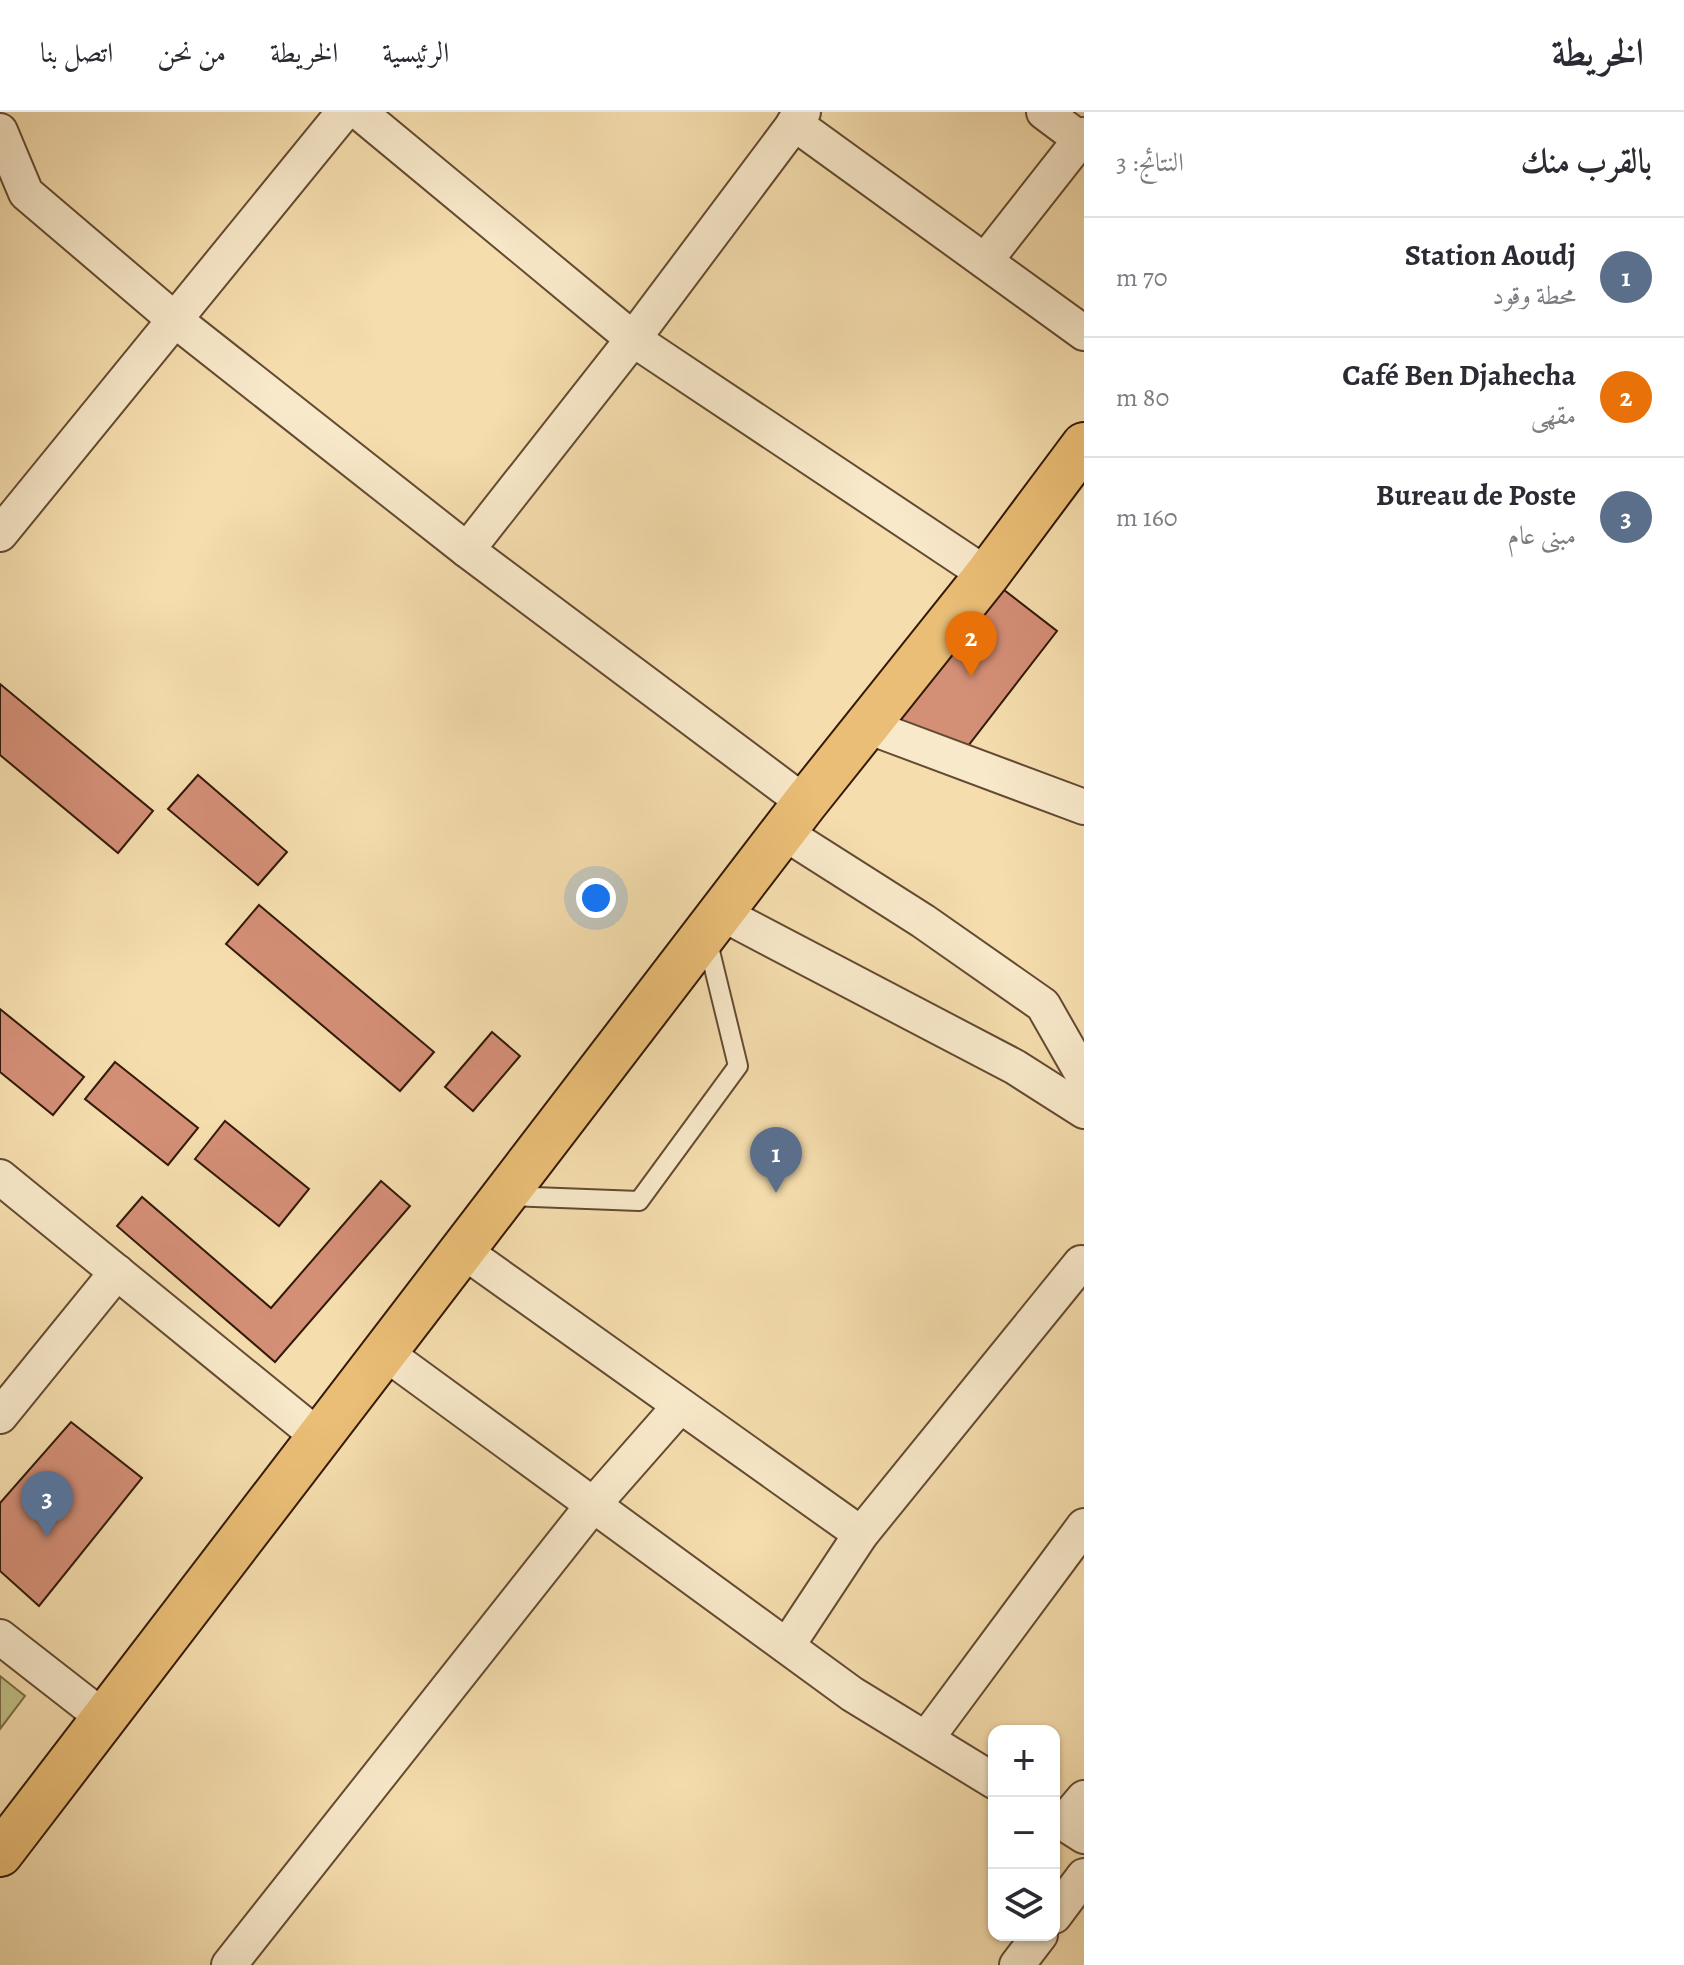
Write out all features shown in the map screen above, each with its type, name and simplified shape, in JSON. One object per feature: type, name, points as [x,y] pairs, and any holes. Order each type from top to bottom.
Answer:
[{"type":"main road","points":[[0,1854],[713,923],[987,575],[1084,445]]},
{"type":"street","points":[[0,534],[344,112]]},
{"type":"street","points":[[359,112],[633,339],[987,575]]},
{"type":"street","points":[[985,261],[1083,139],[1044,112]]},
{"type":"street","points":[[467,550],[633,339],[799,118],[1084,333]]},
{"type":"street","points":[[0,131],[26,193],[175,320],[467,550],[923,921],[1043,1005],[1083,1075],[1084,1089]]},
{"type":"street","points":[[867,726],[1084,807]]},
{"type":"street","points":[[713,923],[1015,1067],[1084,1111]]},
{"type":"street","points":[[0,1177],[319,1437]]},
{"type":"street","points":[[462,1250],[861,1534]]},
{"type":"street","points":[[787,1646],[861,1534],[1083,1258]]},
{"type":"street","points":[[0,1416],[117,1272]]},
{"type":"street","points":[[384,1352],[852,1694],[988,1777]]},
{"type":"street","points":[[229,1965],[593,1505],[680,1406]]},
{"type":"street","points":[[926,1739],[1084,1526]]},
{"type":"street","points":[[0,1637],[104,1718]]},
{"type":"street","points":[[1060,1908],[1084,1876]]},
{"type":"street","points":[[1017,1965],[1035,1941]]},
{"type":"lane","points":[[504,1196],[639,1201],[738,1066],[713,923]]},
{"type":"green space","points":[[0,1676],[25,1696],[0,1729]]},
{"type":"building","points":[[995,583],[1057,631],[961,755],[883,723]]},
{"type":"building","points":[[0,684],[153,811],[118,853],[0,755]]},
{"type":"building","points":[[198,775],[287,852],[258,885],[168,809]]},
{"type":"building","points":[[259,905],[434,1052],[400,1091],[226,944]]},
{"type":"building","points":[[0,1009],[84,1077],[53,1115],[0,1072]]},
{"type":"building","points":[[492,1032],[520,1056],[473,1111],[445,1087]]},
{"type":"building","points":[[115,1062],[198,1128],[168,1165],[85,1099]]},
{"type":"building","points":[[225,1121],[309,1189],[279,1226],[195,1159]]},
{"type":"building","points":[[381,1181],[410,1206],[275,1362],[117,1226],[142,1197],[271,1308]]},
{"type":"building","points":[[71,1422],[142,1478],[39,1606],[0,1571],[0,1503]]},
{"type":"place","name":"Café Ben Djahecha","points":[[971,677]]},
{"type":"place","name":"Station Aoudj","points":[[776,1193]]},
{"type":"place","name":"Bureau de Poste","points":[[47,1537]]}]
